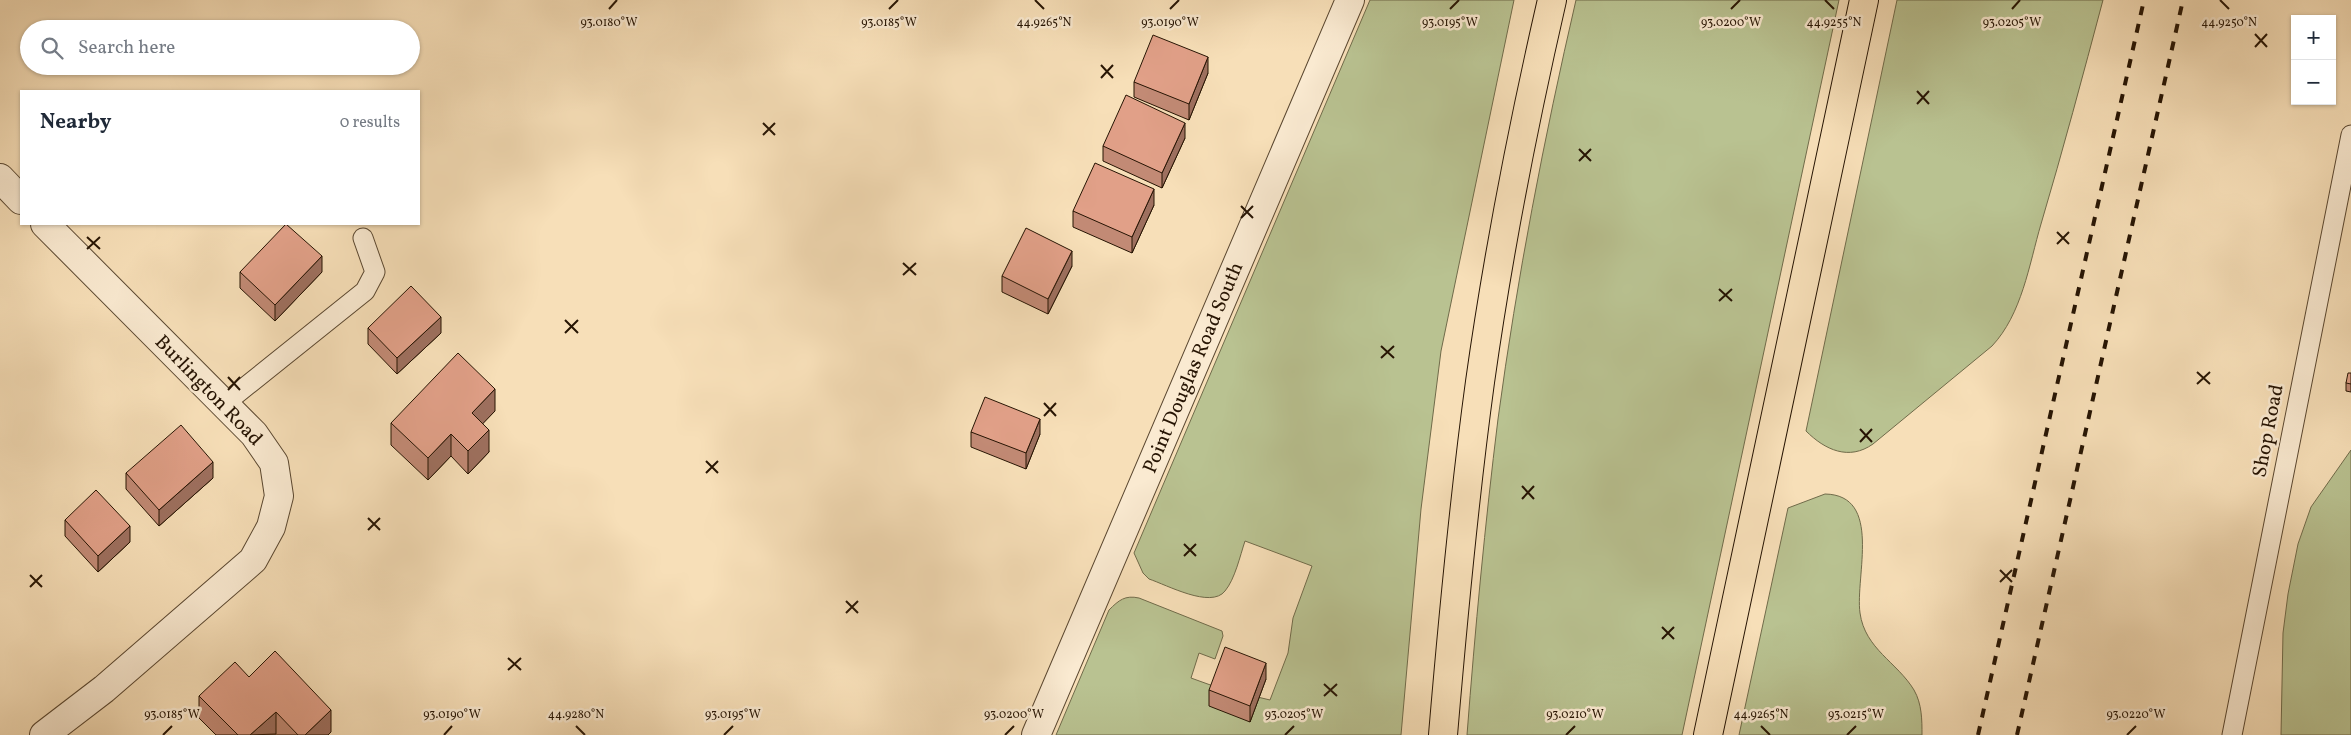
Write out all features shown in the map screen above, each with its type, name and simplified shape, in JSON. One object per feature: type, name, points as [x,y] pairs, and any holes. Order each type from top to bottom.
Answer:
[{"type":"highway","points":[[1443,735],[1465,505],[1480,381],[1512,188],[1552,0]]},
{"type":"highway","points":[[1708,735],[1864,0]]},
{"type":"street","name":"Point Douglas Road South","points":[[1036,735],[1350,0]]},
{"type":"street","points":[[0,178],[20,199]]},
{"type":"street","name":"Burlington Road","points":[[44,735],[104,690],[252,560],[271,527],[280,496],[274,463],[254,434],[46,225]]},
{"type":"lane","name":"Shop Road","points":[[2232,735],[2351,135]]},
{"type":"lane","points":[[224,404],[365,291],[375,272],[363,238]]},
{"type":"green space","points":[[1370,0],[1514,0],[1441,351],[1421,509],[1401,735],[1056,735],[1109,610],[1119,601],[1130,597],[1139,598],[1222,631],[1223,636],[1215,659],[1199,653],[1191,678],[1216,687],[1270,700],[1288,653],[1293,618],[1312,566],[1245,541],[1229,586],[1218,596],[1210,598],[1188,594],[1149,579],[1143,573],[1134,553]]},
{"type":"green space","points":[[1576,0],[1839,0],[1682,735],[1467,735],[1485,537],[1505,366],[1532,208]]},
{"type":"green space","points":[[1897,0],[2103,0],[2028,272],[2011,319],[1992,346],[1873,444],[1855,452],[1846,452],[1829,448],[1806,431]]},
{"type":"green space","points":[[2351,450],[2351,735],[2281,735],[2283,633],[2288,594],[2298,544],[2311,507]]},
{"type":"green space","points":[[1825,494],[1843,498],[1854,508],[1860,522],[1862,559],[1859,597],[1863,625],[1875,646],[1907,680],[1917,695],[1922,718],[1922,735],[1739,735],[1788,508]]},
{"type":"building","points":[[1153,35],[1208,57],[1189,104],[1134,82]]},
{"type":"building","points":[[1126,95],[1185,123],[1162,173],[1103,146]]},
{"type":"building","points":[[1095,163],[1154,189],[1132,237],[1073,211]]},
{"type":"building","points":[[285,225],[322,256],[275,305],[240,272]]},
{"type":"building","points":[[1026,228],[1072,251],[1048,299],[1002,276]]},
{"type":"building","points":[[411,286],[441,317],[397,358],[368,328]]},
{"type":"building","points":[[458,353],[495,389],[472,413],[489,430],[468,451],[451,434],[428,458],[391,423]]},
{"type":"building","points":[[2348,373],[2351,373],[2351,384],[2346,383]]},
{"type":"building","points":[[985,397],[1040,419],[1026,453],[971,432]]},
{"type":"building","points":[[181,425],[213,462],[159,510],[126,473]]},
{"type":"building","points":[[96,490],[130,526],[98,556],[65,520]]},
{"type":"building","points":[[1225,647],[1266,663],[1250,706],[1209,690]]},
{"type":"building","points":[[275,651],[331,710],[305,735],[298,735],[276,712],[250,735],[238,735],[199,696],[235,662],[249,677]]},
{"type":"railway","points":[[1978,735],[2144,0]]},
{"type":"railway","points":[[2017,735],[2183,0]]}]
